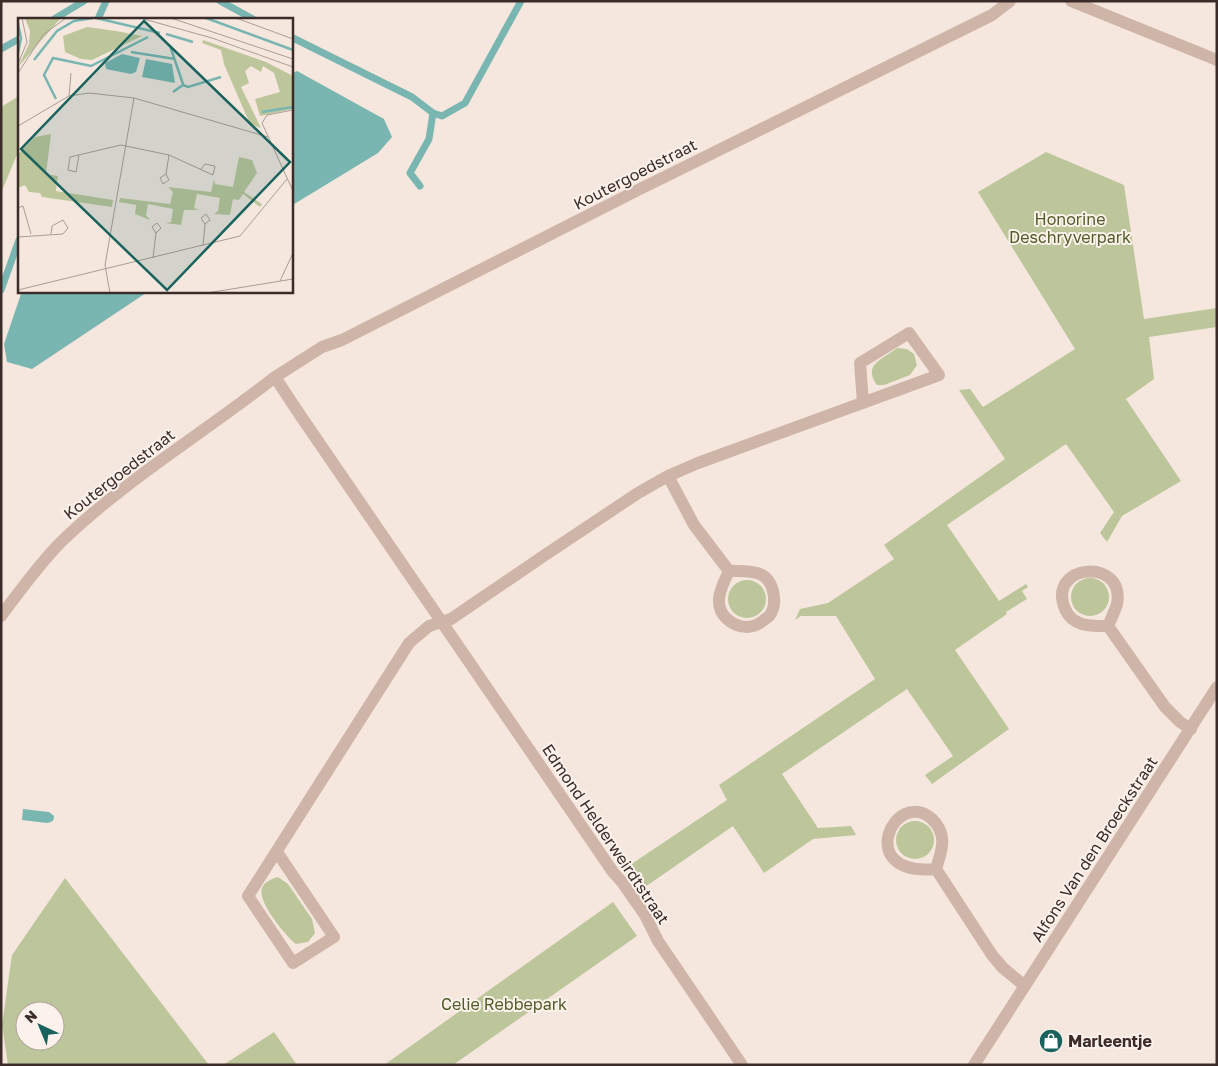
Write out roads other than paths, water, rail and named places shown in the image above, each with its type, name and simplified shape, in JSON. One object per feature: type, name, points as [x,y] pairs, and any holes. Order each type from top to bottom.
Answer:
[{"type":"street","name":"Koutergoedstraat","points":[[1,616],[60,543],[117,493],[177,448],[236,408],[275,377],[322,347],[342,340],[638,190],[992,15],[1010,1]]},
{"type":"street","points":[[1071,1],[1217,60]]},
{"type":"street","points":[[277,852],[334,937],[293,962],[248,896],[410,642],[429,626],[451,619],[638,493],[668,476],[698,463],[863,403],[939,375],[909,333],[860,363],[863,403]]},
{"type":"street","name":"Edmond Helderweirdtstraat","points":[[275,377],[441,622],[613,872],[640,908],[658,941],[742,1065]]},
{"type":"street","points":[[668,476],[694,525],[729,571]]},
{"type":"street","points":[[1087,570],[1103,573],[1113,583],[1117,594],[1117,604],[1108,626],[1089,626],[1078,623],[1068,615],[1062,602],[1063,587],[1073,576],[1087,570]]},
{"type":"street","points":[[729,571],[747,571],[761,574],[771,585],[775,600],[770,615],[757,625],[746,628],[732,624],[723,615],[718,602],[720,590],[729,571]]},
{"type":"street","points":[[1108,626],[1165,707],[1180,722],[1191,729]]},
{"type":"street","name":"Alfons Van den Broeckstraat","points":[[974,1065],[1217,687]]},
{"type":"street","points":[[936,869],[918,870],[905,867],[892,857],[887,844],[888,830],[898,818],[912,812],[926,814],[936,824],[941,832],[943,844],[936,869],[992,955],[1003,968],[1025,986]]},
{"type":"water","points":[[297,71],[384,119],[392,137],[378,153],[292,205],[292,74]]},
{"type":"water","points":[[22,292],[148,292],[32,369],[7,362],[4,344]]},
{"type":"water","points":[[23,809],[49,812],[54,816],[54,819],[47,823],[22,820]]},
{"type":"waterway","points":[[56,18],[84,1]]},
{"type":"waterway","points":[[98,18],[106,1]]},
{"type":"waterway","points":[[220,1],[251,18]]},
{"type":"waterway","points":[[292,37],[412,97],[433,113],[442,116],[465,103],[521,1]]},
{"type":"waterway","points":[[1,49],[18,40]]},
{"type":"waterway","points":[[420,186],[410,173],[429,139],[433,113]]},
{"type":"waterway","points":[[1,290],[18,243]]},
{"type":"place","name":"Marleentje","points":[[1051,1041]]},
{"type":"park label","name":"Honorine Deschryverpark","points":[[1070,228]]},
{"type":"park label","name":"Celie Rebbepark","points":[[504,1004]]}]
